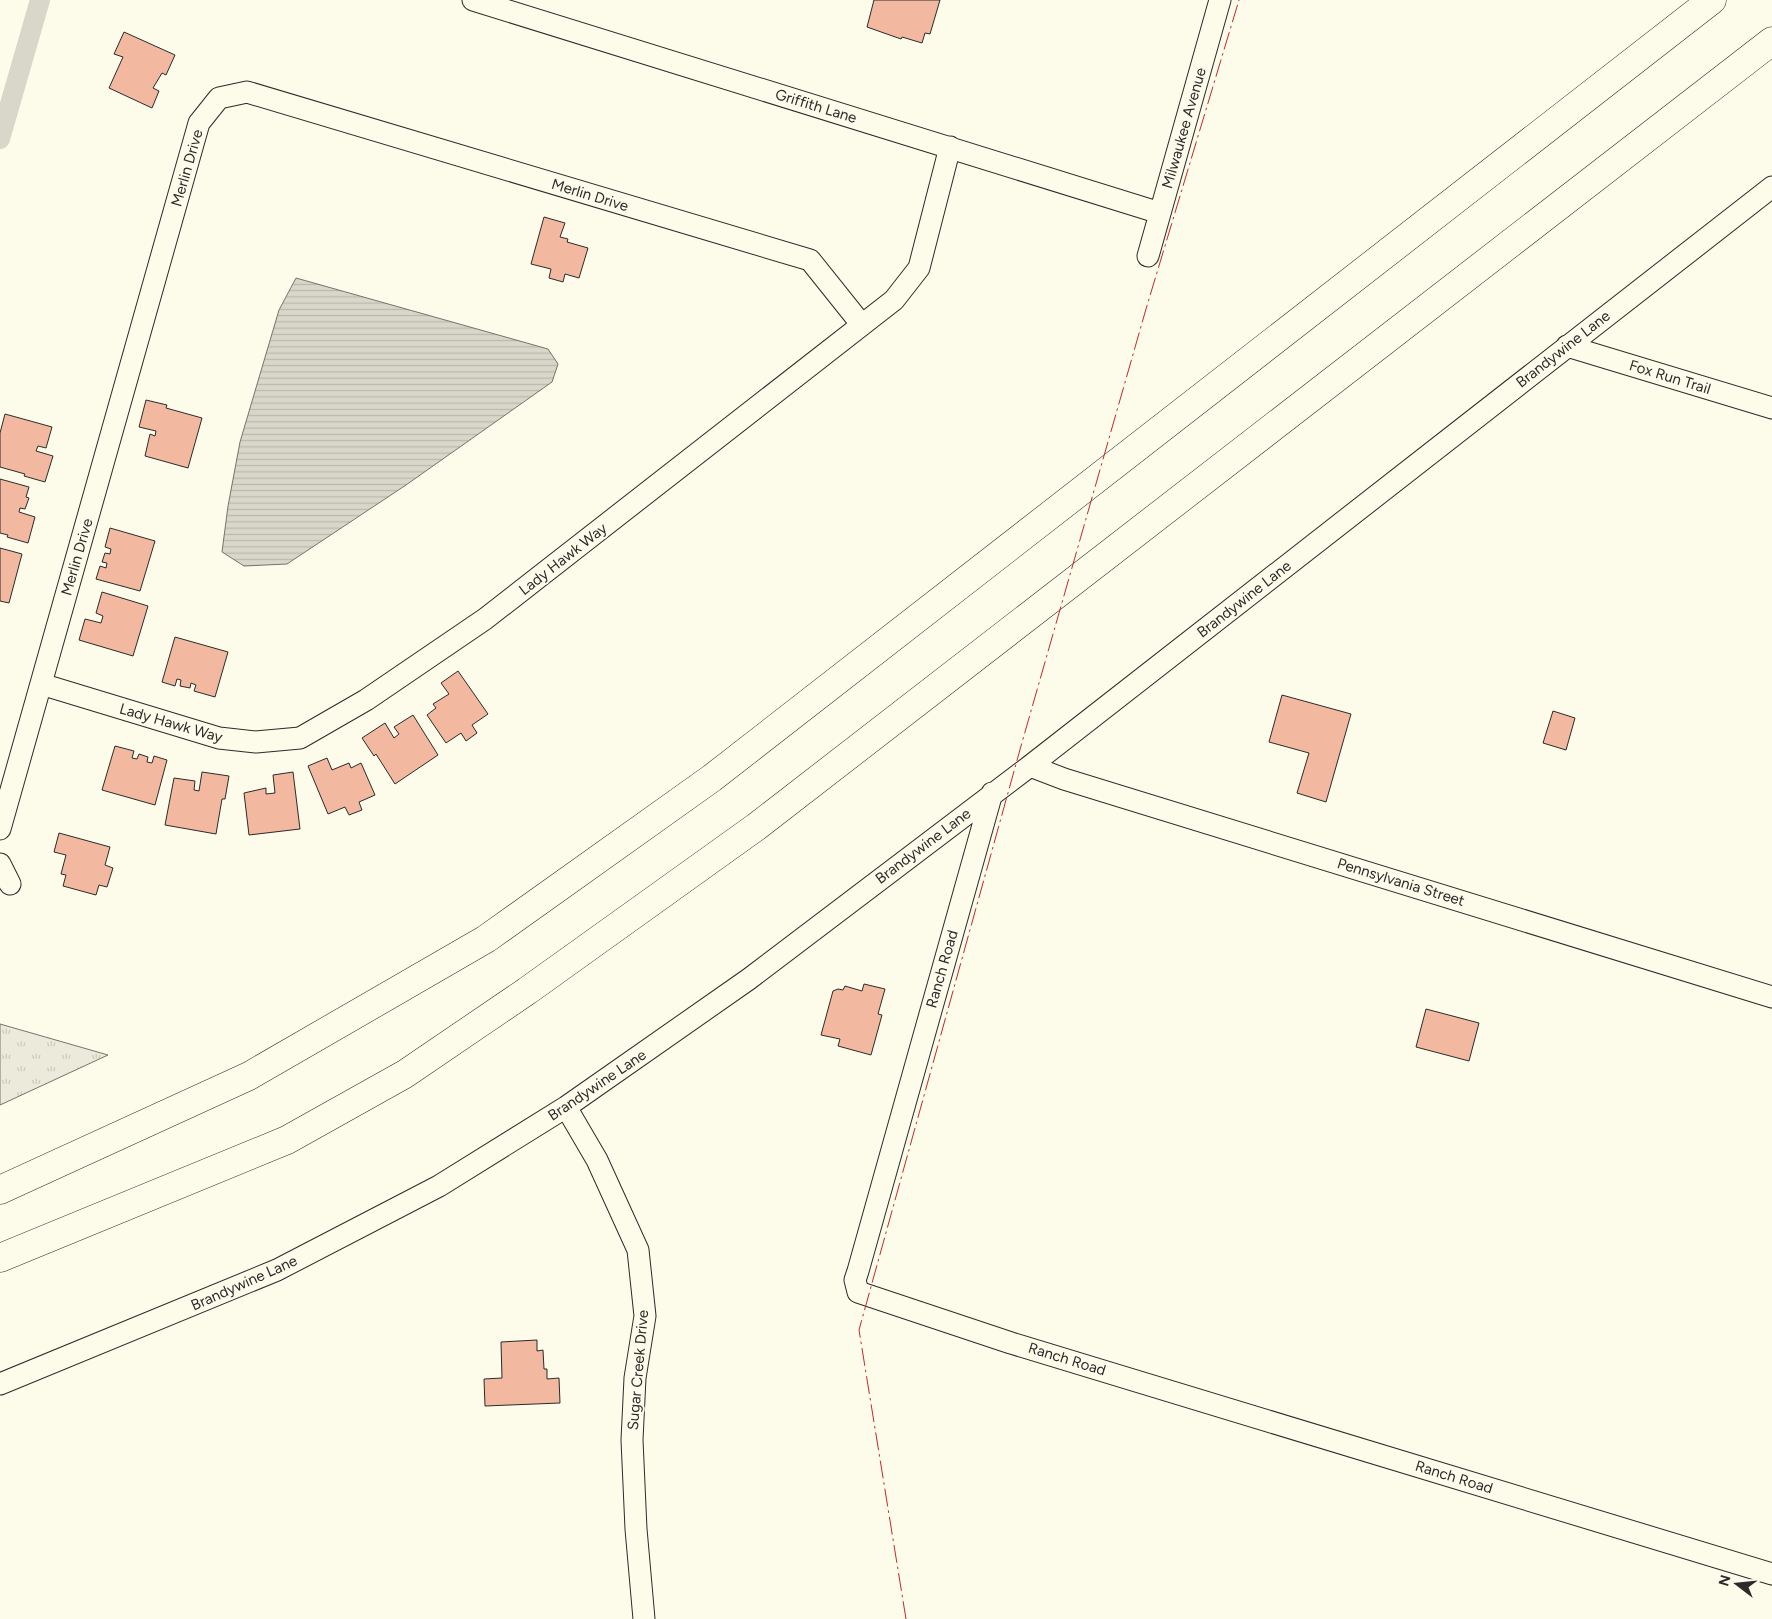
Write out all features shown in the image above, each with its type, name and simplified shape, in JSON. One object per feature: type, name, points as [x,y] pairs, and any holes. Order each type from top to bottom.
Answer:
[{"type":"highway","points":[[0,1190],[249,1076],[486,939],[712,778],[1712,0]]},
{"type":"highway","points":[[0,1258],[287,1140],[405,1074],[519,997],[756,827],[1772,41]]},
{"type":"street","name":"Griffith Lane","points":[[473,0],[1160,213]]},
{"type":"street","name":"Milwaukee Avenue","points":[[1148,256],[1220,0]]},
{"type":"street","name":"Merlin Drive","points":[[0,829],[199,123],[219,98],[247,92],[810,260],[862,325]]},
{"type":"street","name":"Lady Hawk Way","points":[[41,684],[219,738],[256,742],[300,738],[366,700],[486,619],[894,300],[919,268],[950,147]]},
{"type":"street","name":"Brandywine Lane","points":[[0,1384],[278,1270],[439,1186],[566,1107],[749,979],[1030,766],[1772,187]]},
{"type":"street","name":"Fox Run Trail","points":[[1567,346],[1772,408]]},
{"type":"street","name":"Pennsylvania Street","points":[[1030,766],[1064,779],[1772,997]]},
{"type":"street","name":"Ranch Road","points":[[992,793],[855,1280],[858,1292],[1011,1343],[1772,1574]]},
{"type":"street","points":[[0,864],[10,884]]},
{"type":"street","name":"Sugar Creek Drive","points":[[566,1107],[596,1160],[638,1250],[645,1316],[635,1378],[632,1440],[636,1529],[644,1619]]},
{"type":"green space","points":[[0,1024],[108,1055],[0,1105]]},
{"type":"shaded area","points":[[296,278],[548,349],[558,364],[552,382],[406,485],[287,564],[244,566],[222,552],[228,506],[240,442],[279,310]]},
{"type":"building","points":[[874,0],[940,0],[930,34],[925,33],[922,43],[902,37],[901,39],[867,27]]},
{"type":"building","points":[[124,32],[175,55],[166,75],[162,73],[153,88],[159,91],[152,108],[109,88],[123,57],[114,54]]},
{"type":"building","points":[[544,217],[565,223],[560,237],[568,239],[567,242],[588,248],[579,278],[565,274],[563,282],[549,278],[551,269],[531,264]]},
{"type":"building","points":[[146,400],[167,405],[166,408],[202,418],[188,468],[145,456],[150,434],[155,436],[156,431],[139,427]]},
{"type":"building","points":[[5,414],[52,427],[46,448],[38,446],[36,451],[53,456],[45,482],[0,467],[0,433]]},
{"type":"building","points":[[0,479],[29,487],[26,497],[29,498],[25,509],[20,508],[19,512],[35,517],[28,543],[0,533]]},
{"type":"building","points":[[110,528],[155,541],[140,591],[96,579],[100,566],[106,568],[107,563],[102,562],[105,553],[110,554],[111,549],[105,547]]},
{"type":"building","points":[[0,548],[22,554],[9,603],[0,601]]},
{"type":"building","points":[[102,592],[148,606],[133,656],[79,640],[85,619],[101,623],[103,616],[96,613]]},
{"type":"building","points":[[175,637],[228,652],[215,697],[194,691],[196,685],[191,683],[190,688],[180,686],[181,680],[177,679],[175,686],[162,682]]},
{"type":"building","points":[[458,671],[488,714],[472,725],[477,733],[466,741],[461,733],[446,743],[427,715],[436,708],[433,704],[449,694],[441,683]]},
{"type":"building","points":[[1282,695],[1351,714],[1326,802],[1297,793],[1309,753],[1269,742]]},
{"type":"building","points":[[1553,711],[1575,718],[1566,750],[1543,743]]},
{"type":"building","points":[[413,715],[438,755],[395,784],[376,754],[374,756],[362,738],[385,723],[394,738],[399,734],[394,727]]},
{"type":"building","points":[[115,746],[134,751],[132,758],[137,759],[139,754],[148,757],[147,762],[152,763],[154,756],[167,760],[155,805],[102,790]]},
{"type":"building","points":[[327,758],[332,770],[349,763],[351,768],[361,763],[375,795],[359,802],[362,810],[349,815],[345,807],[328,814],[308,766]]},
{"type":"building","points":[[202,772],[229,776],[225,799],[222,799],[216,834],[165,825],[174,778],[195,781],[194,790],[199,791]]},
{"type":"building","points":[[293,772],[300,829],[249,835],[244,793],[266,788],[266,794],[275,793],[273,775]]},
{"type":"building","points":[[59,833],[110,847],[105,865],[113,868],[107,887],[99,885],[96,895],[63,886],[66,875],[61,874],[66,855],[54,852]]},
{"type":"building","points":[[864,984],[885,989],[878,1014],[882,1015],[871,1055],[838,1046],[840,1039],[821,1035],[833,991],[843,990],[845,986],[862,991]]},
{"type":"building","points":[[1426,1009],[1479,1023],[1469,1061],[1416,1047]]},
{"type":"building","points":[[537,1340],[537,1351],[543,1350],[544,1369],[547,1369],[547,1379],[559,1378],[560,1403],[485,1406],[484,1379],[502,1378],[501,1342]]},
{"type":"waterway","points":[[0,139],[40,0]]},
{"type":"power","points":[[906,1619],[859,1330],[1021,746],[1146,309],[1239,0]]}]
